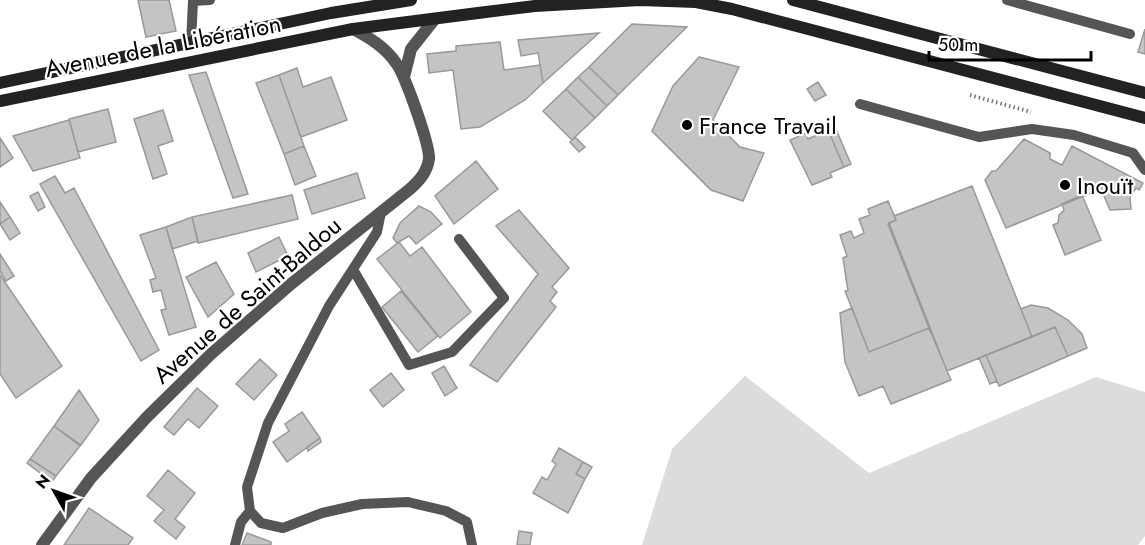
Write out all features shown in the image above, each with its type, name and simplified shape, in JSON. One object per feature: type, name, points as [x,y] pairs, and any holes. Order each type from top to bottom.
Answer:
[{"type":"main road","name":"Avenue de la Libération","points":[[0,83],[331,13],[411,0]]},
{"type":"main road","name":"Avenue de la Libération","points":[[0,101],[353,29],[535,6],[640,0],[696,2],[732,9],[1145,118]]},
{"type":"main road","points":[[793,0],[1145,93]]},
{"type":"street","points":[[404,77],[411,49],[434,20]]},
{"type":"street","name":"Avenue de Saint-Baldou","points":[[42,545],[91,478],[155,409],[248,320],[419,181],[425,173],[429,148],[404,77],[378,44],[353,29]]},
{"type":"lane","points":[[191,43],[193,1],[210,0]]},
{"type":"lane","points":[[1008,0],[1130,34]]},
{"type":"lane","points":[[860,104],[980,137],[1032,129],[1074,135],[1133,153],[1145,170]]},
{"type":"lane","points":[[381,212],[377,232],[354,271],[329,306],[268,423],[247,487],[250,511],[261,523],[283,528],[322,513],[362,504],[408,502],[446,511],[467,522],[472,545]]},
{"type":"lane","points":[[354,271],[409,365],[452,352],[504,298],[459,239]]},
{"type":"lane","points":[[234,545],[241,522],[250,511]]},
{"type":"shaded area","points":[[745,376],[869,473],[1096,377],[1145,392],[1145,536],[1138,545],[642,545],[672,449]]},
{"type":"building","points":[[138,0],[169,0],[176,31],[146,37]]},
{"type":"building","points":[[632,24],[687,27],[618,95],[589,67]]},
{"type":"building","points":[[1145,29],[1145,54],[1138,52]]},
{"type":"building","points":[[599,33],[543,83],[538,53],[521,56],[518,40]]},
{"type":"building","points":[[500,42],[504,70],[540,65],[543,83],[525,100],[480,127],[461,129],[453,70],[429,73],[427,54],[456,51],[456,46]]},
{"type":"building","name":"France Travail","points":[[699,57],[739,67],[713,120],[740,147],[764,153],[743,201],[711,190],[652,131],[673,86]]},
{"type":"building","points":[[589,67],[618,95],[607,106],[578,77]]},
{"type":"building","points":[[297,68],[303,87],[331,77],[347,120],[301,137],[279,75]]},
{"type":"building","points":[[206,72],[248,194],[233,198],[189,75]]},
{"type":"building","points":[[279,75],[304,146],[284,154],[256,83]]},
{"type":"building","points":[[578,77],[607,106],[595,118],[566,89]]},
{"type":"building","points":[[818,82],[826,95],[815,101],[807,89]]},
{"type":"building","points":[[566,89],[595,118],[572,140],[543,111]]},
{"type":"building","points":[[108,109],[116,142],[78,152],[69,119]]},
{"type":"building","points":[[163,110],[173,141],[158,146],[167,174],[153,179],[134,119]]},
{"type":"building","points":[[69,120],[80,158],[33,171],[13,136]]},
{"type":"building","points":[[835,127],[851,164],[844,167],[828,130]]},
{"type":"building","points":[[828,130],[844,167],[830,173],[832,177],[812,185],[790,140],[806,133],[808,139]]},
{"type":"building","points":[[575,137],[585,147],[579,152],[570,142]]},
{"type":"building","points":[[0,138],[13,158],[0,167]]},
{"type":"building","name":"Inouït","points":[[1024,139],[1050,153],[1050,159],[1062,165],[1072,146],[1143,183],[1139,190],[1136,188],[1130,197],[1131,209],[1110,210],[1101,189],[1006,228],[985,180]]},
{"type":"building","points":[[304,146],[316,176],[295,185],[284,154]]},
{"type":"building","points":[[476,161],[498,189],[454,224],[435,196]]},
{"type":"building","points":[[357,173],[365,198],[312,214],[304,190]]},
{"type":"building","points":[[55,176],[65,193],[74,188],[159,350],[141,361],[40,184]]},
{"type":"building","points":[[972,186],[1032,337],[947,371],[889,223],[896,220],[894,216]]},
{"type":"building","points":[[38,192],[45,207],[38,211],[30,196]]},
{"type":"building","points":[[292,195],[298,219],[198,243],[192,217]]},
{"type":"building","points":[[1082,195],[1101,240],[1065,255],[1053,225],[1058,223],[1059,215],[1064,210],[1062,204]]},
{"type":"building","points":[[888,201],[896,220],[888,224],[929,328],[869,352],[845,291],[848,291],[843,258],[847,256],[840,235],[851,231],[854,238],[864,233],[859,219],[870,215],[868,209]]},
{"type":"building","points":[[0,202],[10,217],[0,224]]},
{"type":"building","points":[[419,206],[431,212],[442,224],[416,244],[409,236],[397,243],[393,238],[400,223]]},
{"type":"building","points":[[519,210],[569,268],[552,287],[557,292],[550,301],[556,307],[497,382],[470,365],[538,274],[496,226]]},
{"type":"building","points":[[10,217],[20,233],[10,240],[0,224]]},
{"type":"building","points":[[192,217],[198,241],[172,249],[166,227]]},
{"type":"building","points":[[166,227],[196,327],[169,335],[161,310],[166,309],[161,290],[153,292],[150,280],[156,278],[140,235]]},
{"type":"building","points":[[279,237],[288,256],[256,272],[248,253]]},
{"type":"building","points":[[399,242],[410,256],[422,247],[471,312],[440,338],[377,259]]},
{"type":"building","points":[[0,254],[14,276],[6,281],[0,271]]},
{"type":"building","points":[[216,262],[234,294],[208,317],[186,277]]},
{"type":"building","points":[[0,275],[62,366],[16,398],[0,374]]},
{"type":"building","points":[[401,291],[438,336],[418,352],[382,307]]},
{"type":"building","points":[[1031,305],[1048,308],[1068,320],[1082,334],[1087,348],[1068,356],[1055,327],[1032,337],[1021,309]]},
{"type":"building","points":[[852,308],[869,352],[929,328],[951,380],[891,404],[883,386],[859,396],[845,362],[840,313]]},
{"type":"building","points":[[1055,327],[1068,356],[999,386],[986,355]]},
{"type":"building","points":[[986,355],[997,381],[990,384],[979,358]]},
{"type":"building","points":[[260,359],[277,375],[254,400],[236,384]]},
{"type":"building","points":[[444,366],[457,388],[445,396],[432,373]]},
{"type":"building","points":[[391,373],[404,390],[383,407],[370,390]]},
{"type":"building","points":[[197,388],[218,406],[199,428],[188,419],[174,435],[164,427]]},
{"type":"building","points":[[79,390],[99,420],[81,445],[54,426]]},
{"type":"building","points":[[302,412],[320,438],[287,462],[273,442],[289,431],[285,424]]},
{"type":"building","points":[[54,426],[80,446],[56,476],[30,459]]},
{"type":"building","points":[[320,438],[321,442],[308,451],[307,447]]},
{"type":"building","points":[[559,448],[583,462],[576,474],[585,479],[568,513],[533,493],[542,477],[547,480],[556,464],[552,461]]},
{"type":"building","points":[[30,459],[56,476],[52,482],[27,463]]},
{"type":"building","points":[[583,462],[592,467],[585,479],[576,474]]},
{"type":"building","points":[[168,470],[195,493],[175,519],[185,527],[176,539],[154,521],[164,510],[147,496]]},
{"type":"building","points":[[89,508],[133,538],[128,545],[64,545]]},
{"type":"building","points":[[519,531],[532,533],[530,545],[517,545]]},
{"type":"building","points":[[247,533],[271,542],[271,545],[242,545]]},
{"type":"place","name":"France Travail","points":[[687,125]]},
{"type":"place","name":"Inouït","points":[[1065,185]]}]
